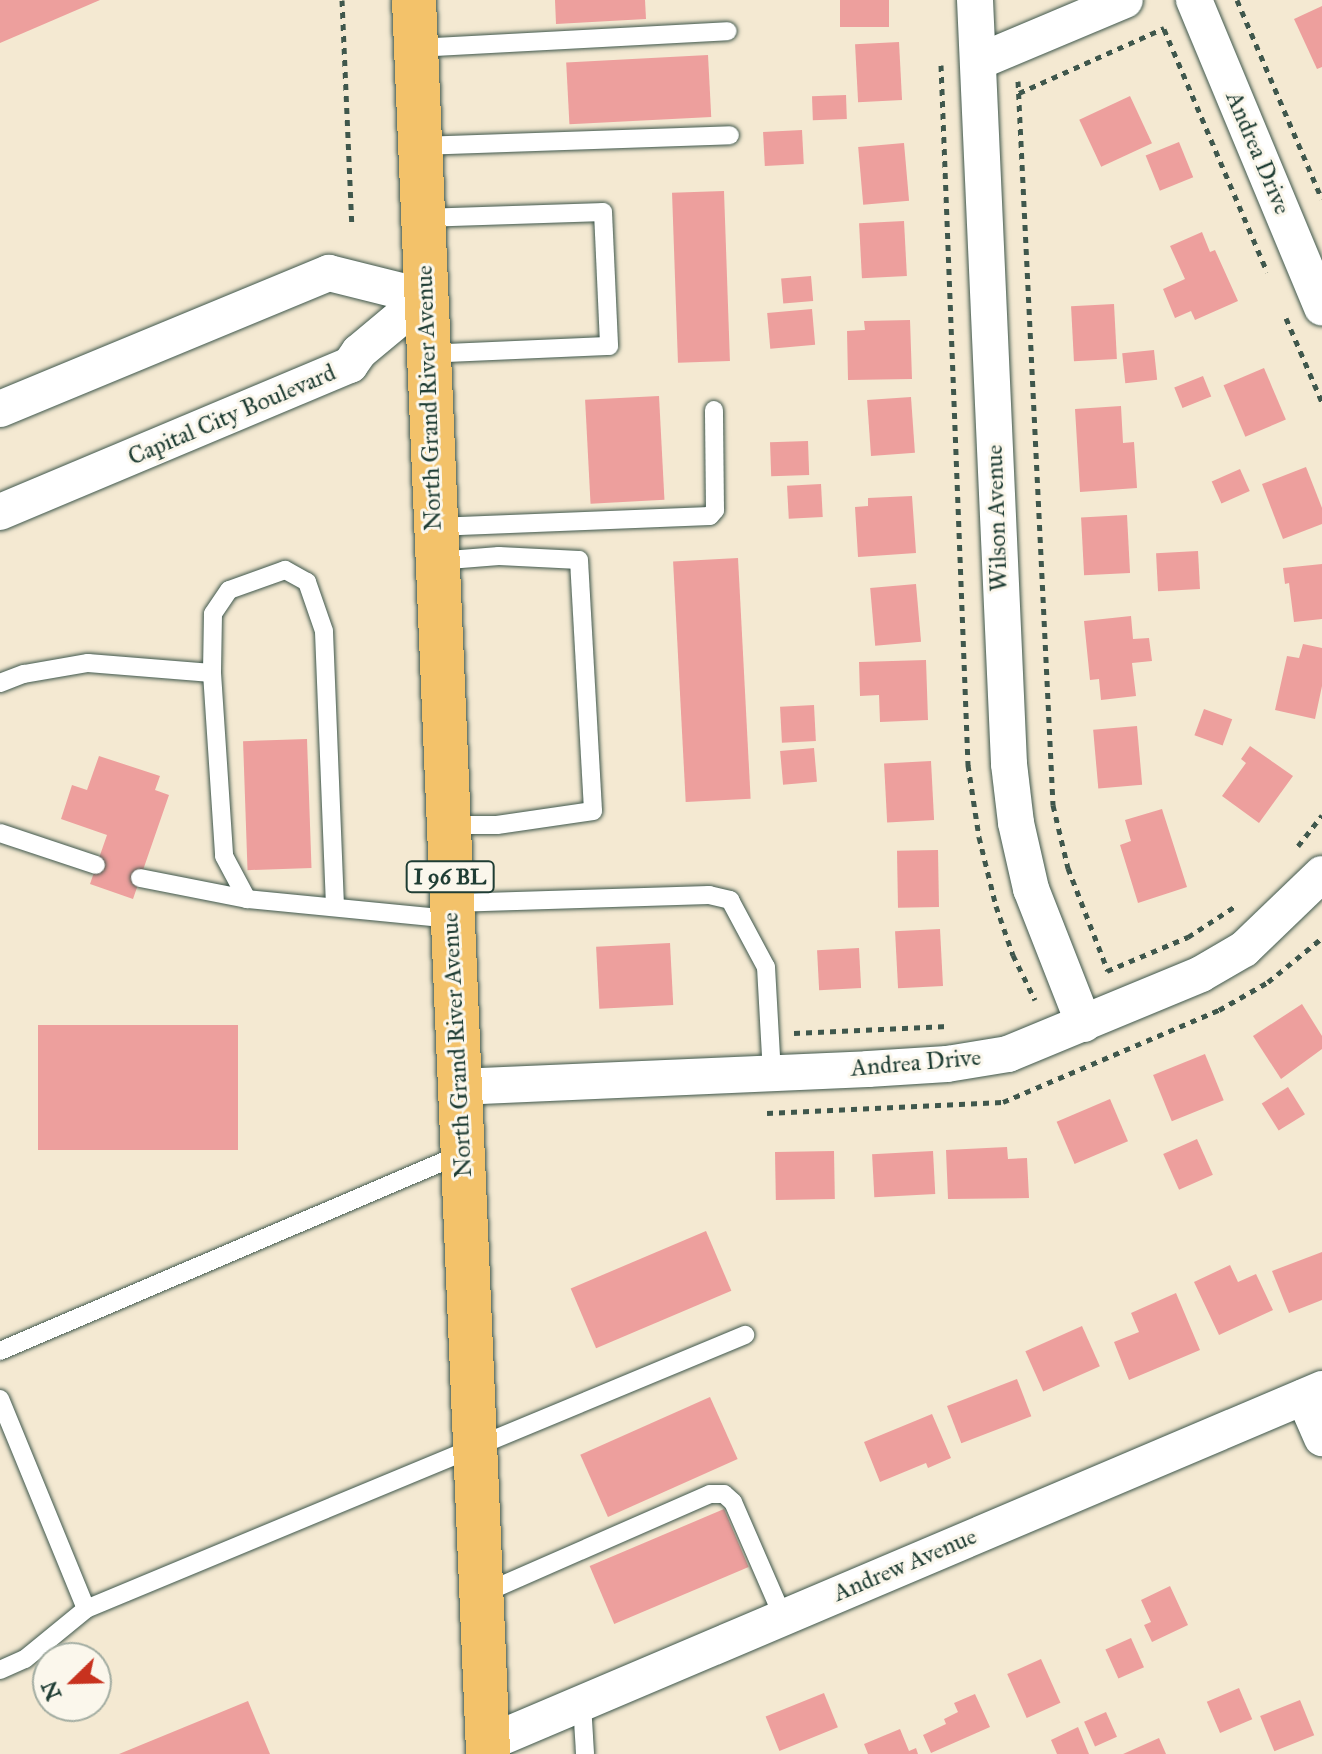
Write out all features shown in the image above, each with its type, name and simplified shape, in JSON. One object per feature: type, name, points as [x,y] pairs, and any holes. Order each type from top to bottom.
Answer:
[{"type":"main road","name":"North Grand River Avenue","points":[[414,0],[488,1748]]},
{"type":"street","name":"Wilson Avenue","points":[[975,0],[1009,764],[1016,823],[1031,889],[1084,1024]]},
{"type":"street","points":[[980,61],[1125,0]]},
{"type":"street","name":"Andrea Drive","points":[[1197,6],[1322,307]]},
{"type":"street","points":[[0,409],[329,273],[425,297]]},
{"type":"street","name":"Capital City Boulevard","points":[[0,512],[350,365],[359,352],[425,297]]},
{"type":"street","name":"Andrea Drive","points":[[458,1087],[947,1064],[1008,1054],[1201,974],[1244,949],[1322,874]]},
{"type":"street","points":[[1313,1393],[1322,1438]]},
{"type":"street","name":"Andrew Avenue","points":[[488,1748],[582,1703],[1313,1393]]},
{"type":"lane","points":[[416,48],[728,31]]},
{"type":"lane","points":[[420,146],[730,135]]},
{"type":"lane","points":[[423,218],[460,214],[603,212],[609,346],[427,354]]},
{"type":"lane","points":[[435,544],[710,516],[715,510],[714,410]]},
{"type":"lane","points":[[435,544],[499,556],[579,560],[593,811],[497,825],[447,825]]},
{"type":"lane","points":[[247,899],[224,856],[212,673],[213,614],[229,590],[285,570],[307,582],[324,631],[335,906]]},
{"type":"lane","points":[[0,683],[24,674],[88,663],[212,673]]},
{"type":"lane","points":[[0,833],[96,865]]},
{"type":"lane","points":[[140,878],[247,899],[451,911],[709,895],[730,900],[766,967],[772,1074]]},
{"type":"lane","points":[[0,1351],[462,1153]]},
{"type":"lane","points":[[0,1670],[25,1659],[86,1609],[745,1335]]},
{"type":"lane","points":[[0,1399],[86,1609]]},
{"type":"lane","points":[[482,1594],[710,1494],[724,1494],[733,1502],[783,1617]]},
{"type":"lane","points":[[582,1703],[585,1754]]},
{"type":"path","points":[[342,0],[352,227]]},
{"type":"path","points":[[1237,0],[1322,199]]},
{"type":"path","points":[[1019,93],[1164,29],[1197,6]]},
{"type":"path","points":[[1164,29],[1273,287]]},
{"type":"path","points":[[1016,45],[1053,805],[1068,868],[1108,971]]},
{"type":"path","points":[[1285,316],[1322,402]]},
{"type":"building","points":[[0,0],[100,0],[0,43]]},
{"type":"building","points":[[555,0],[645,0],[646,19],[556,24]]},
{"type":"building","points":[[840,0],[889,0],[889,27],[840,27]]},
{"type":"building","points":[[1322,6],[1322,67],[1317,69],[1294,19]]},
{"type":"building","points":[[899,42],[902,100],[858,102],[855,44]]},
{"type":"building","points":[[708,55],[711,117],[569,124],[566,62]]},
{"type":"building","points":[[846,95],[847,119],[813,120],[812,96]]},
{"type":"building","points":[[1130,96],[1152,143],[1101,167],[1079,120]]},
{"type":"building","points":[[802,130],[804,164],[765,166],[763,132]]},
{"type":"building","points":[[1179,142],[1193,177],[1160,191],[1146,155]]},
{"type":"building","points":[[904,143],[909,201],[863,205],[858,147]]},
{"type":"building","points":[[724,191],[730,361],[678,363],[672,193]]},
{"type":"building","points":[[904,221],[907,276],[862,278],[859,223]]},
{"type":"building","points":[[1202,232],[1210,252],[1215,250],[1238,301],[1195,320],[1191,311],[1175,318],[1163,289],[1185,279],[1170,246]]},
{"type":"building","points":[[811,276],[813,301],[783,304],[781,279]]},
{"type":"building","points":[[1114,304],[1117,359],[1074,361],[1071,306]]},
{"type":"building","points":[[812,309],[815,345],[770,349],[767,313]]},
{"type":"building","points":[[910,320],[912,379],[848,380],[847,331],[865,330],[864,321]]},
{"type":"building","points":[[1154,350],[1157,380],[1125,383],[1122,353]]},
{"type":"building","points":[[1264,368],[1286,420],[1245,437],[1223,385]]},
{"type":"building","points":[[1203,376],[1211,396],[1182,408],[1174,388]]},
{"type":"building","points":[[659,396],[664,500],[591,504],[585,400]]},
{"type":"building","points":[[911,397],[915,453],[871,456],[867,400]]},
{"type":"building","points":[[1121,406],[1123,443],[1134,442],[1137,488],[1080,492],[1075,409]]},
{"type":"building","points":[[808,441],[809,475],[771,476],[770,442]]},
{"type":"building","points":[[1306,467],[1322,508],[1322,524],[1283,539],[1262,484]]},
{"type":"building","points":[[1240,469],[1250,491],[1221,504],[1212,482]]},
{"type":"building","points":[[821,484],[823,517],[789,519],[787,486]]},
{"type":"building","points":[[912,496],[916,553],[858,557],[855,507],[868,506],[868,498]]},
{"type":"building","points":[[1127,515],[1130,573],[1084,575],[1081,517]]},
{"type":"building","points":[[1198,551],[1200,589],[1158,591],[1156,553]]},
{"type":"building","points":[[738,558],[751,799],[686,802],[673,561]]},
{"type":"building","points":[[1322,564],[1322,619],[1294,622],[1289,583],[1285,584],[1283,568]]},
{"type":"building","points":[[916,584],[921,642],[875,646],[870,588]]},
{"type":"building","points":[[1131,616],[1133,639],[1149,638],[1152,661],[1132,663],[1136,696],[1101,700],[1099,679],[1090,680],[1084,621]]},
{"type":"building","points":[[1303,644],[1322,648],[1322,686],[1315,719],[1275,710],[1287,656],[1299,658]]},
{"type":"building","points":[[926,660],[928,720],[880,722],[879,695],[860,696],[859,662]]},
{"type":"building","points":[[814,705],[816,741],[782,743],[780,707]]},
{"type":"building","points":[[1204,709],[1232,719],[1223,746],[1194,735]]},
{"type":"building","points":[[1137,726],[1142,785],[1098,789],[1093,730]]},
{"type":"building","points":[[307,739],[312,868],[248,870],[243,741]]},
{"type":"building","points":[[1250,746],[1293,776],[1259,823],[1222,796],[1246,763],[1241,759]]},
{"type":"building","points":[[814,748],[817,782],[783,785],[780,751]]},
{"type":"building","points":[[99,756],[160,776],[155,790],[169,795],[133,899],[90,884],[107,835],[61,819],[72,785],[87,790]]},
{"type":"building","points":[[931,761],[934,820],[887,822],[884,763]]},
{"type":"building","points":[[1162,809],[1187,887],[1138,903],[1120,845],[1131,841],[1125,820]]},
{"type":"building","points":[[938,850],[939,907],[898,908],[897,851]]},
{"type":"building","points":[[940,929],[943,986],[898,988],[895,931]]},
{"type":"building","points":[[670,943],[673,1005],[599,1009],[596,947]]},
{"type":"building","points":[[859,948],[861,988],[819,990],[817,950]]},
{"type":"building","points":[[1302,1004],[1322,1036],[1322,1049],[1281,1079],[1253,1036]]},
{"type":"building","points":[[38,1025],[238,1025],[238,1150],[38,1150]]},
{"type":"building","points":[[1205,1054],[1224,1100],[1172,1121],[1153,1075]]},
{"type":"building","points":[[1288,1087],[1305,1114],[1279,1131],[1262,1103]]},
{"type":"building","points":[[1110,1099],[1128,1141],[1075,1164],[1057,1122]]},
{"type":"building","points":[[1197,1139],[1213,1175],[1179,1190],[1163,1154]]},
{"type":"building","points":[[1007,1147],[1008,1159],[1027,1158],[1029,1198],[948,1199],[946,1150]]},
{"type":"building","points":[[834,1151],[835,1199],[776,1200],[775,1152]]},
{"type":"building","points":[[933,1151],[935,1194],[874,1197],[872,1154]]},
{"type":"building","points":[[706,1231],[731,1291],[596,1348],[571,1288]]},
{"type":"building","points":[[1322,1252],[1322,1300],[1289,1313],[1272,1271]]},
{"type":"building","points":[[1230,1265],[1238,1282],[1256,1274],[1273,1310],[1219,1335],[1194,1282]]},
{"type":"building","points":[[1176,1293],[1200,1350],[1129,1380],[1114,1342],[1139,1332],[1131,1313]]},
{"type":"building","points":[[1082,1326],[1100,1366],[1043,1391],[1025,1351]]},
{"type":"building","points":[[1017,1379],[1031,1416],[961,1443],[947,1406]]},
{"type":"building","points":[[710,1397],[738,1459],[608,1517],[580,1455]]},
{"type":"building","points":[[932,1414],[951,1458],[928,1468],[926,1463],[880,1482],[864,1442]]},
{"type":"building","points":[[724,1509],[749,1567],[614,1624],[590,1566]]},
{"type":"building","points":[[1170,1586],[1188,1625],[1152,1642],[1144,1625],[1151,1622],[1141,1600]]},
{"type":"building","points":[[1131,1638],[1144,1667],[1118,1679],[1105,1649]]},
{"type":"building","points":[[1041,1659],[1061,1703],[1027,1718],[1007,1674]]},
{"type":"building","points":[[1239,1688],[1252,1719],[1220,1733],[1207,1702]]},
{"type":"building","points":[[824,1693],[838,1727],[779,1751],[766,1717]]},
{"type":"building","points":[[975,1694],[990,1727],[931,1753],[923,1735],[946,1724],[944,1719],[958,1712],[954,1703]]},
{"type":"building","points":[[1300,1700],[1314,1735],[1274,1751],[1260,1716]]},
{"type":"building","points":[[248,1701],[270,1754],[119,1754]]},
{"type":"building","points":[[1106,1712],[1117,1737],[1095,1746],[1084,1722]]},
{"type":"building","points":[[1078,1727],[1089,1754],[1057,1754],[1051,1740]]},
{"type":"building","points":[[900,1729],[909,1751],[916,1748],[918,1754],[868,1754],[864,1744]]},
{"type":"building","points":[[1159,1738],[1166,1754],[1123,1754]]}]
